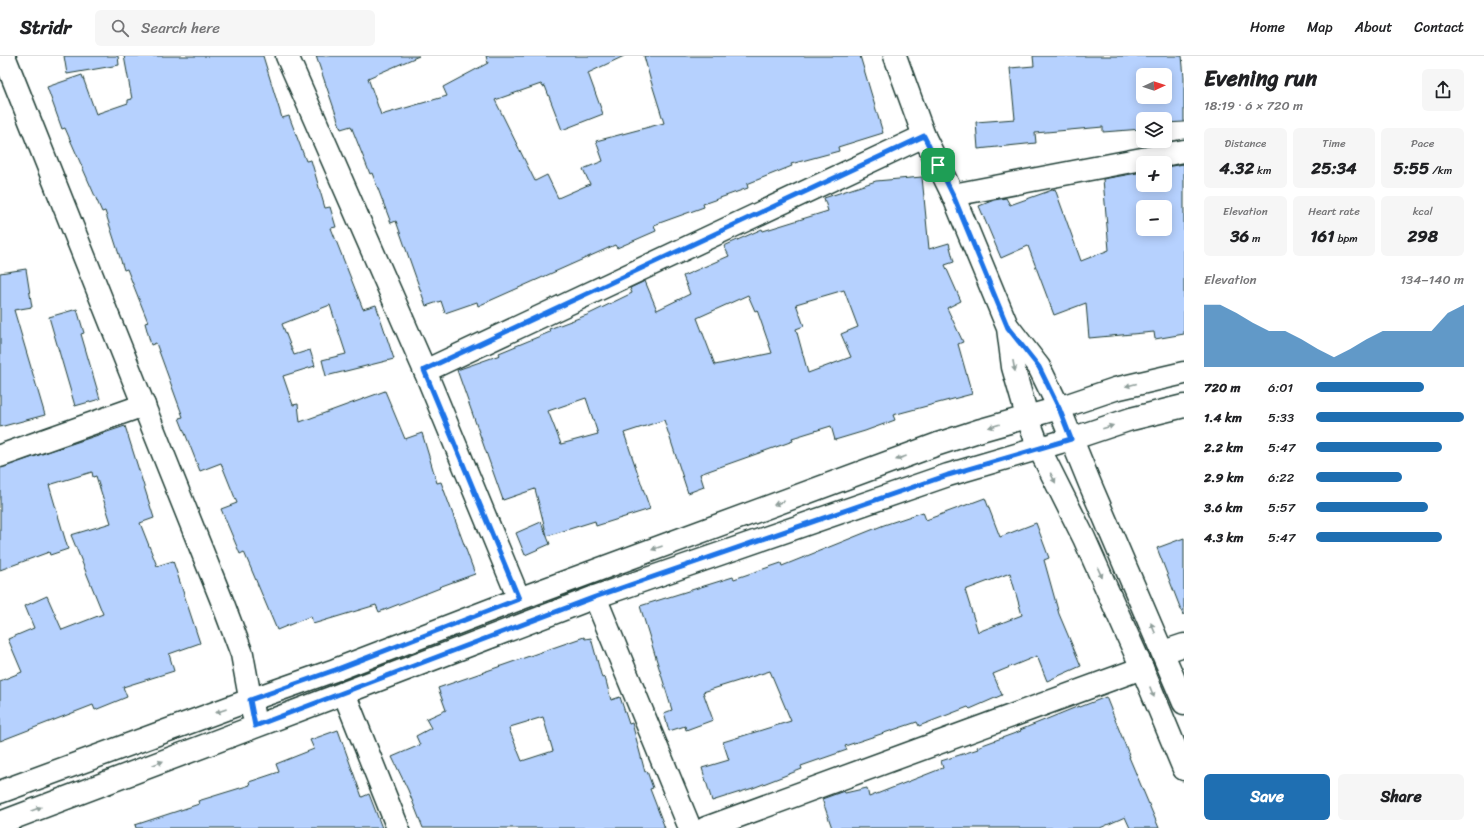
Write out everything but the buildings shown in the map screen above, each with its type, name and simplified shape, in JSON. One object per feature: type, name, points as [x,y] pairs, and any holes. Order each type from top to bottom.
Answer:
[{"type":"street","points":[[4,56],[242,654],[255,726]]},
{"type":"street","points":[[287,56],[424,370],[519,599]]},
{"type":"street","points":[[895,56],[924,136],[953,195],[1008,328],[1013,367],[1027,416],[1039,448],[1084,538],[1142,668],[1184,769]]},
{"type":"street","points":[[424,370],[924,136]]},
{"type":"street","points":[[953,195],[1184,151]]},
{"type":"street","points":[[1008,328],[1039,367],[1059,408],[1184,703]]},
{"type":"street","points":[[0,792],[335,670],[519,599],[938,444],[1027,416],[1059,408],[1115,389],[1184,373]]},
{"type":"street","points":[[0,456],[144,406]]},
{"type":"street","points":[[0,822],[595,597],[948,475],[1071,439],[1131,419],[1184,406]]},
{"type":"street","points":[[595,597],[690,828]]},
{"type":"street","points":[[1163,652],[1184,645]]},
{"type":"street","points":[[706,828],[1142,668]]},
{"type":"street","points":[[344,693],[398,828]]},
{"type":"route","points":[[924,136],[938,165],[953,195],[1008,328],[1039,367],[1059,408],[1071,439],[948,475],[595,597],[255,726],[250,700],[335,670],[519,599],[424,370],[924,136]]}]
